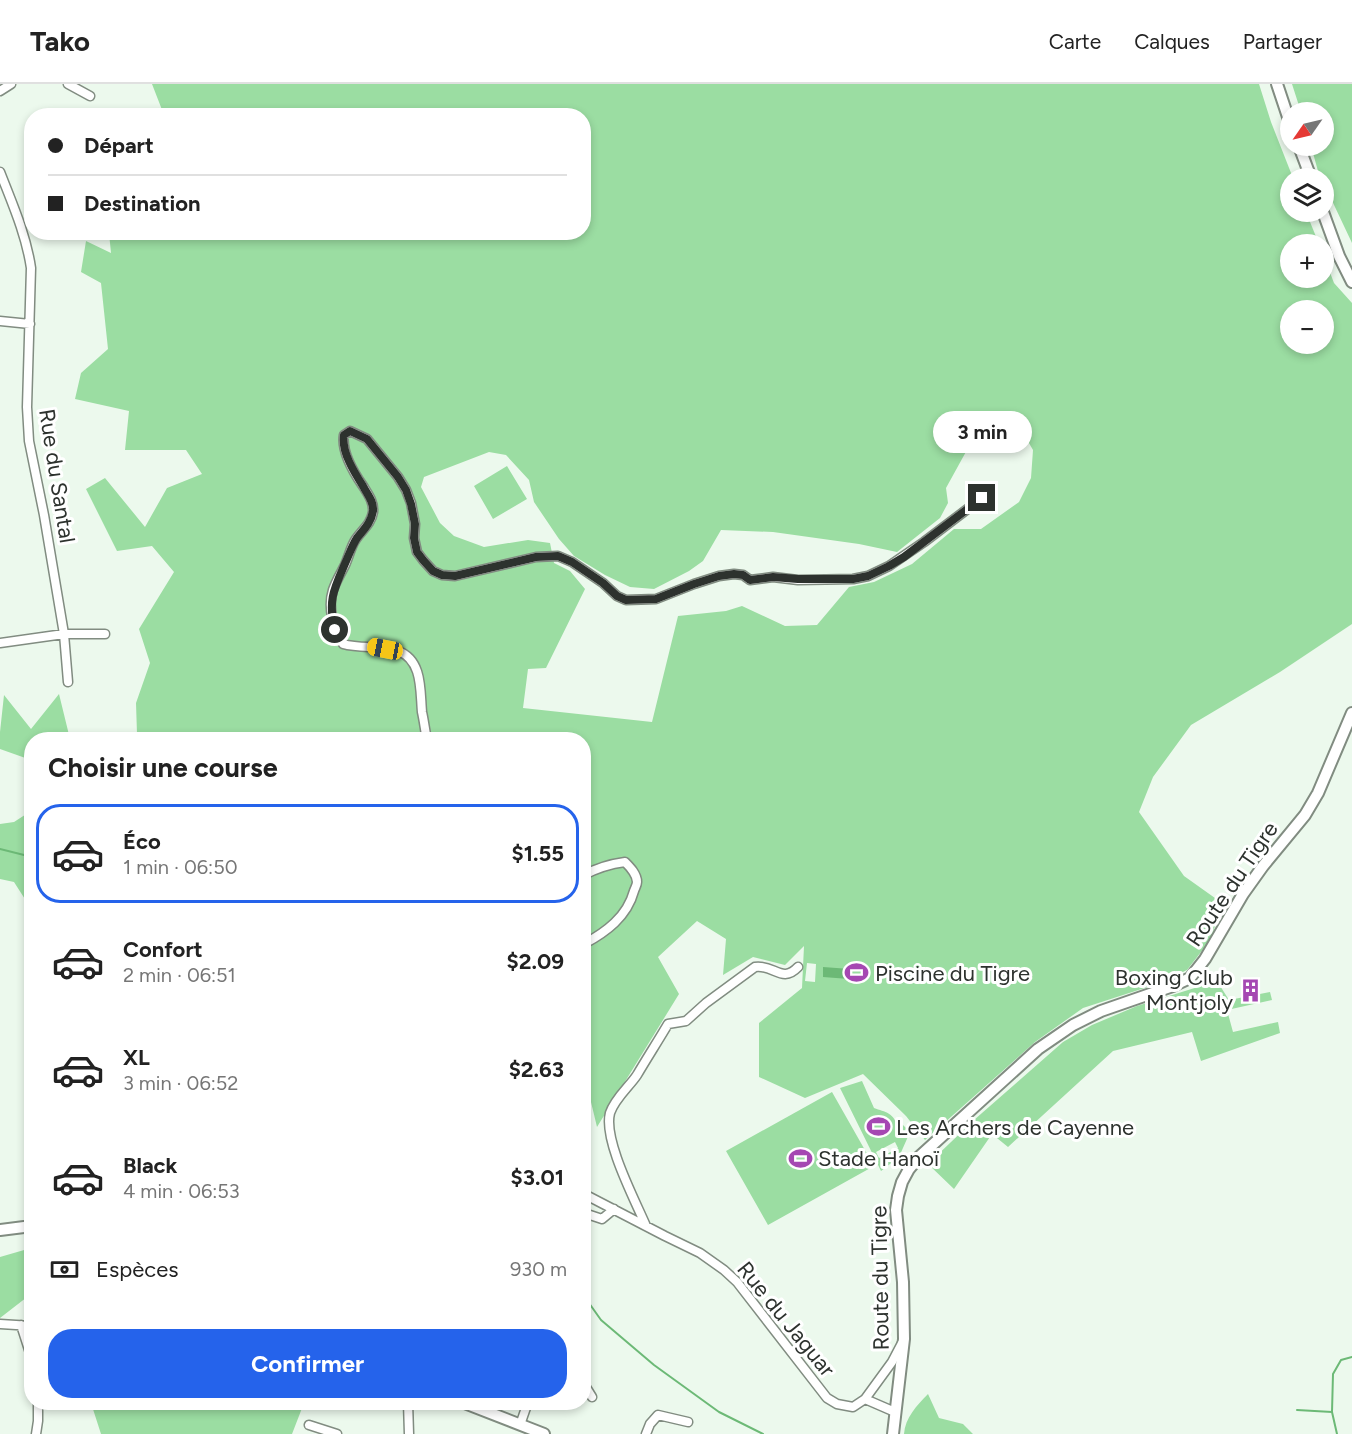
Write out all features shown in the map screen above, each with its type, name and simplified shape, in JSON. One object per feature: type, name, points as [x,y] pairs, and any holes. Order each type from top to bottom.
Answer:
[{"type":"main road","points":[[1277,84],[1283,102]]},
{"type":"main road","points":[[1327,222],[1339,256],[1352,282]]},
{"type":"main road","name":"Route du Tigre","points":[[893,1434],[904,1339],[903,1291],[896,1210],[897,1196],[909,1169],[919,1157],[1038,1049],[1073,1025],[1101,1011],[1173,987],[1190,978],[1205,959],[1256,875],[1305,815],[1318,793],[1352,713]]},
{"type":"main road","points":[[0,1230],[24,1227]]},
{"type":"main road","points":[[482,1410],[544,1434]]},
{"type":"street","points":[[0,91],[10,84]]},
{"type":"street","points":[[68,84],[90,96]]},
{"type":"street","name":"Rue du Santal","points":[[0,172],[24,235]]},
{"type":"street","name":"Rue du Santal","points":[[25,240],[31,268],[27,407],[29,441],[64,634],[68,682]]},
{"type":"street","points":[[0,321],[30,324]]},
{"type":"street","points":[[426,732],[417,668],[410,660],[399,652],[370,646],[343,644],[335,630],[331,602],[333,590],[355,540],[370,523],[373,509],[371,499],[348,458],[343,442],[344,435],[350,431],[367,439],[406,490],[415,524],[414,538],[417,552],[433,571],[442,575],[455,576],[536,557],[558,556],[572,562],[603,583],[617,596],[626,600],[656,599],[694,584],[734,574],[743,575],[750,580],[773,577],[836,580],[868,576],[904,557],[982,498]]},
{"type":"street","points":[[0,644],[64,634],[105,634]]},
{"type":"street","points":[[591,872],[625,862],[632,870],[637,882],[632,901],[622,915],[606,932],[591,940]]},
{"type":"street","points":[[646,1226],[614,1149],[609,1126],[613,1106],[636,1077],[668,1024],[686,1021],[706,1003],[755,967],[762,966],[788,975],[798,968]]},
{"type":"street","name":"Rue du Jaguar","points":[[591,1198],[700,1253],[724,1270],[736,1282],[827,1398],[837,1404],[853,1407],[865,1400]]},
{"type":"street","points":[[591,1215],[602,1219],[614,1209]]},
{"type":"street","points":[[0,1324],[24,1325]]},
{"type":"street","points":[[21,1325],[24,1334]]},
{"type":"street","points":[[895,1412],[865,1400],[892,1362],[904,1339]]},
{"type":"street","points":[[882,1376],[899,1381]]},
{"type":"street","points":[[36,1434],[38,1410]]},
{"type":"street","points":[[408,1410],[409,1434]]},
{"type":"street","points":[[520,1425],[525,1410]]},
{"type":"street","points":[[646,1434],[650,1424],[658,1415],[688,1422]]},
{"type":"street","points":[[309,1425],[337,1434]]},
{"type":"shaded area","points":[[152,84],[1259,84],[1280,145],[1280,156],[1284,156],[1289,168],[1280,168],[1280,222],[1310,222],[1315,234],[1280,234],[1280,288],[1334,288],[1334,283],[1352,303],[1352,624],[1280,672],[1191,725],[1153,777],[1139,812],[1184,876],[1222,903],[1211,939],[1187,970],[1160,983],[1083,1008],[1035,1042],[925,1140],[906,1116],[863,1074],[805,1098],[759,1077],[759,1023],[802,988],[804,946],[785,965],[753,957],[723,975],[726,939],[697,921],[658,957],[679,994],[597,1127],[591,1102],[591,732],[137,732],[136,703],[150,663],[139,629],[174,572],[152,546],[117,551],[86,489],[105,478],[145,527],[167,488],[202,474],[186,450],[125,450],[129,411],[75,399],[81,373],[108,349],[101,283],[81,272],[86,241],[111,253],[110,240],[591,240],[591,108],[161,108]],"holes":[[[1012,414],[1033,450],[1031,478],[1019,502],[981,529],[954,529],[912,564],[874,582],[849,587],[817,625],[785,626],[742,606],[726,611],[678,616],[652,722],[523,708],[528,669],[546,668],[585,589],[570,571],[554,563],[550,543],[528,540],[484,547],[454,536],[440,523],[421,487],[424,477],[489,452],[506,455],[529,480],[534,502],[559,539],[574,556],[630,587],[654,589],[703,561],[721,530],[773,532],[859,544],[897,552],[940,518],[948,503],[946,488],[973,439],[995,434]],[[807,963],[816,964],[815,982],[805,981]]]},
{"type":"shaded area","points":[[1292,84],[1352,84],[1352,243],[1334,205],[1334,168],[1317,168],[1314,156],[1334,156],[1334,102],[1298,102]]},
{"type":"shaded area","points":[[507,466],[527,499],[493,519],[474,486]]},
{"type":"shaded area","points":[[59,694],[68,732],[24,732],[24,758],[0,749],[4,695],[31,729]]},
{"type":"shaded area","points":[[24,816],[24,897],[14,882],[0,879],[0,824],[14,822]]},
{"type":"shaded area","points":[[823,967],[850,969],[849,979],[823,977]]},
{"type":"shaded area","points":[[1217,981],[1229,1000],[1270,992],[1272,1000],[1227,1010],[1233,1032],[1278,1022],[1280,1033],[1201,1061],[1192,1032],[1113,1051],[1008,1147],[992,1134],[954,1189],[928,1164],[974,1120],[1063,1042],[1092,1025],[1137,1006]]},
{"type":"shaded area","name":"Les Archers de Cayenne","points":[[862,1081],[874,1108],[889,1114],[897,1127],[902,1124],[910,1132],[899,1157],[881,1171],[840,1088]],"holes":[[[895,1142],[898,1148],[879,1158],[876,1152]]]},
{"type":"shaded area","name":"Stade Hanoï","points":[[832,1092],[874,1166],[768,1225],[726,1151]]},
{"type":"shaded area","points":[[24,1250],[24,1299],[0,1318],[0,1257]]},
{"type":"shaded area","points":[[928,1394],[939,1418],[963,1424],[973,1434],[904,1434],[909,1417]]},
{"type":"shaded area","points":[[94,1410],[301,1410],[292,1434],[101,1434]]},
{"type":"waterway","points":[[0,849],[24,855]]},
{"type":"waterway","points":[[591,1306],[601,1320],[654,1365],[719,1412],[763,1434]]},
{"type":"waterway","points":[[1337,1434],[1332,1412],[1333,1374],[1341,1360],[1352,1357]]},
{"type":"waterway","points":[[1297,1410],[1332,1412]]},
{"type":"place","name":"Piscine du Tigre","points":[[857,973]]},
{"type":"place","name":"Boxing Club Montjoly","points":[[1251,990]]},
{"type":"place","name":"Les Archers de Cayenne","points":[[878,1127]]},
{"type":"place","name":"Stade Hanoï","points":[[800,1158]]},
{"type":"route","points":[[335,630],[331,602],[333,590],[355,540],[370,523],[373,509],[371,499],[348,458],[343,442],[344,435],[350,431],[367,439],[406,490],[415,524],[414,538],[417,552],[433,571],[442,575],[455,576],[536,557],[558,556],[572,562],[603,583],[617,596],[626,600],[656,599],[694,584],[734,574],[743,575],[750,580],[773,577],[836,580],[868,576],[904,557],[982,498]]}]
